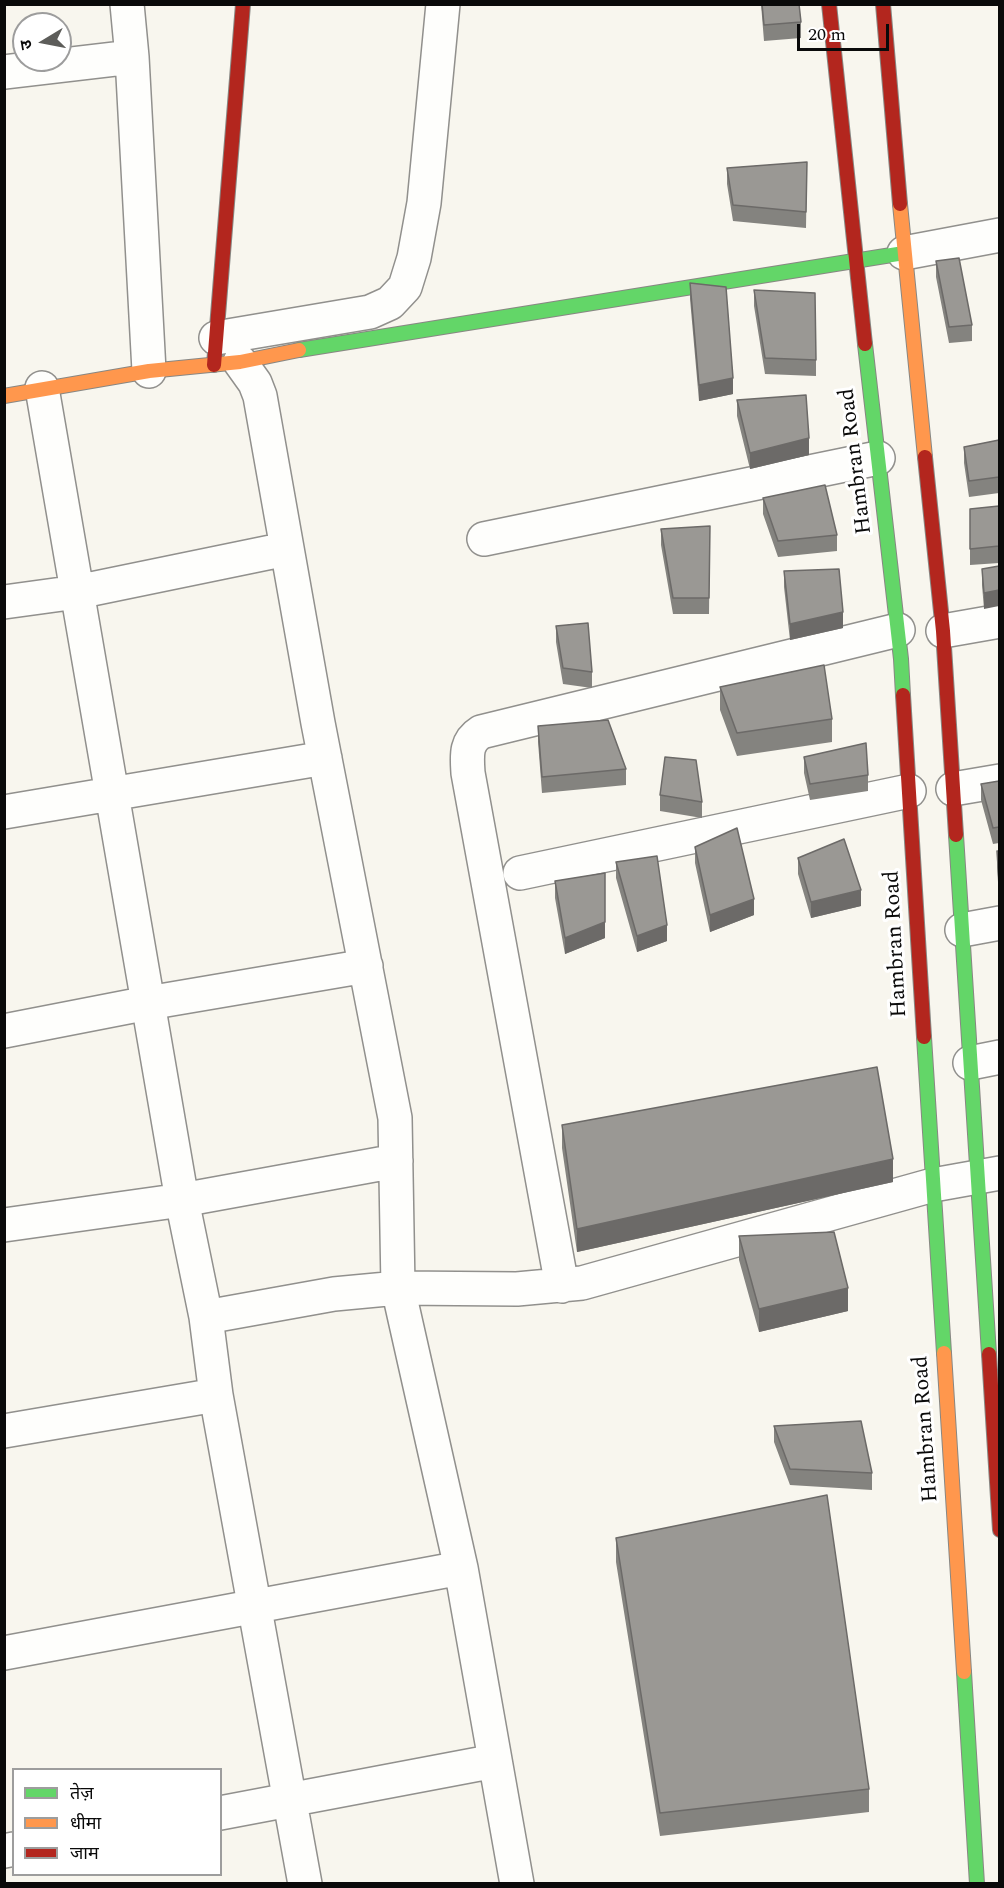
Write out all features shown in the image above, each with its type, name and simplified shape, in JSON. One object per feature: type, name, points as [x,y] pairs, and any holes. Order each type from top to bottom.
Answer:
[{"type":"main road","points":[[224,355],[224,222],[243,4]]},
{"type":"main road","name":"Hambran Road","points":[[829,4],[855,260],[898,630],[976,1884]]},
{"type":"main road","points":[[883,4],[904,253],[943,631],[962,930],[985,1060],[999,1530]]},
{"type":"main road","points":[[4,396],[149,371],[224,355],[294,351],[904,253]]},
{"type":"street","points":[[127,4],[132,57],[149,371]]},
{"type":"street","points":[[443,4],[424,203],[414,258],[405,287],[390,303],[370,312],[256,331],[224,355],[255,383],[260,396],[325,758],[395,1118],[396,1161],[410,1288],[517,1884]]},
{"type":"street","points":[[4,72],[132,57]]},
{"type":"street","points":[[904,253],[999,235]]},
{"type":"street","points":[[42,388],[182,1200],[206,1317],[216,1395],[253,1606],[305,1884]]},
{"type":"street","points":[[484,539],[878,458]]},
{"type":"street","points":[[4,602],[77,592],[286,549]]},
{"type":"street","points":[[943,631],[999,621]]},
{"type":"street","points":[[562,1286],[468,773],[469,744],[473,737],[481,732],[898,630]]},
{"type":"street","points":[[4,812],[325,758]]},
{"type":"street","points":[[953,789],[999,781]]},
{"type":"street","points":[[520,873],[909,791]]},
{"type":"street","points":[[962,930],[999,923]]},
{"type":"street","points":[[4,1031],[366,966]]},
{"type":"street","points":[[4,1225],[182,1200],[396,1161]]},
{"type":"street","points":[[206,1317],[334,1294],[410,1288],[517,1289],[582,1283],[933,1185],[988,1175]]},
{"type":"street","points":[[4,1431],[216,1395]]},
{"type":"street","points":[[4,1653],[461,1568]]},
{"type":"street","points":[[222,1813],[495,1761]]},
{"type":"building","points":[[762,4],[799,4],[801,22],[764,25]]},
{"type":"building","points":[[807,162],[806,212],[733,205],[727,168]]},
{"type":"building","points":[[959,258],[972,325],[949,327],[936,261]]},
{"type":"building","points":[[690,283],[726,287],[733,378],[699,385]]},
{"type":"building","points":[[754,290],[815,293],[816,360],[765,358]]},
{"type":"building","points":[[806,395],[809,438],[750,453],[737,400]]},
{"type":"building","points":[[999,440],[999,477],[969,481],[964,447]]},
{"type":"building","points":[[825,485],[837,535],[778,541],[763,498]]},
{"type":"building","points":[[999,506],[999,546],[970,549],[970,509]]},
{"type":"building","points":[[710,526],[709,598],[673,598],[661,529]]},
{"type":"building","points":[[999,566],[999,590],[984,593],[982,569]]},
{"type":"building","points":[[839,569],[843,612],[790,624],[784,571]]},
{"type":"building","points":[[588,623],[592,672],[563,668],[556,626]]},
{"type":"building","points":[[824,665],[832,719],[737,733],[720,687]]},
{"type":"building","points":[[608,720],[626,769],[542,777],[538,726]]},
{"type":"building","points":[[866,743],[868,775],[810,784],[804,757]]},
{"type":"building","points":[[665,757],[696,760],[702,802],[660,795]]},
{"type":"building","points":[[999,781],[999,827],[993,828],[981,784]]},
{"type":"building","points":[[737,828],[754,899],[710,915],[695,847]]},
{"type":"building","points":[[844,839],[861,890],[811,902],[798,858]]},
{"type":"building","points":[[997,851],[999,851],[999,881]]},
{"type":"building","points":[[657,856],[667,925],[637,936],[616,862]]},
{"type":"building","points":[[605,873],[605,922],[565,938],[555,881]]},
{"type":"building","points":[[877,1067],[893,1159],[577,1229],[562,1125]]},
{"type":"building","points":[[834,1232],[848,1288],[759,1309],[739,1236]]},
{"type":"building","points":[[861,1421],[872,1473],[790,1469],[774,1426]]},
{"type":"building","points":[[827,1495],[869,1789],[660,1813],[616,1538]]},
{"type":"traffic: fast","points":[[299,350],[904,253]]},
{"type":"traffic: fast","points":[[865,344],[901,659],[903,695]]},
{"type":"traffic: fast","points":[[956,835],[989,1354]]},
{"type":"traffic: fast","points":[[924,1037],[944,1353]]},
{"type":"traffic: fast","points":[[964,1672],[977,1884]]},
{"type":"traffic: slow","points":[[900,204],[925,457]]},
{"type":"traffic: slow","points":[[4,396],[149,371],[240,362],[299,350]]},
{"type":"traffic: slow","points":[[944,1353],[964,1672]]},
{"type":"traffic: jam","points":[[214,365],[243,4]]},
{"type":"traffic: jam","points":[[829,4],[865,344]]},
{"type":"traffic: jam","points":[[883,4],[900,204]]},
{"type":"traffic: jam","points":[[925,457],[943,631],[956,835]]},
{"type":"traffic: jam","points":[[903,695],[924,1037]]},
{"type":"traffic: jam","points":[[989,1354],[1000,1530]]}]
